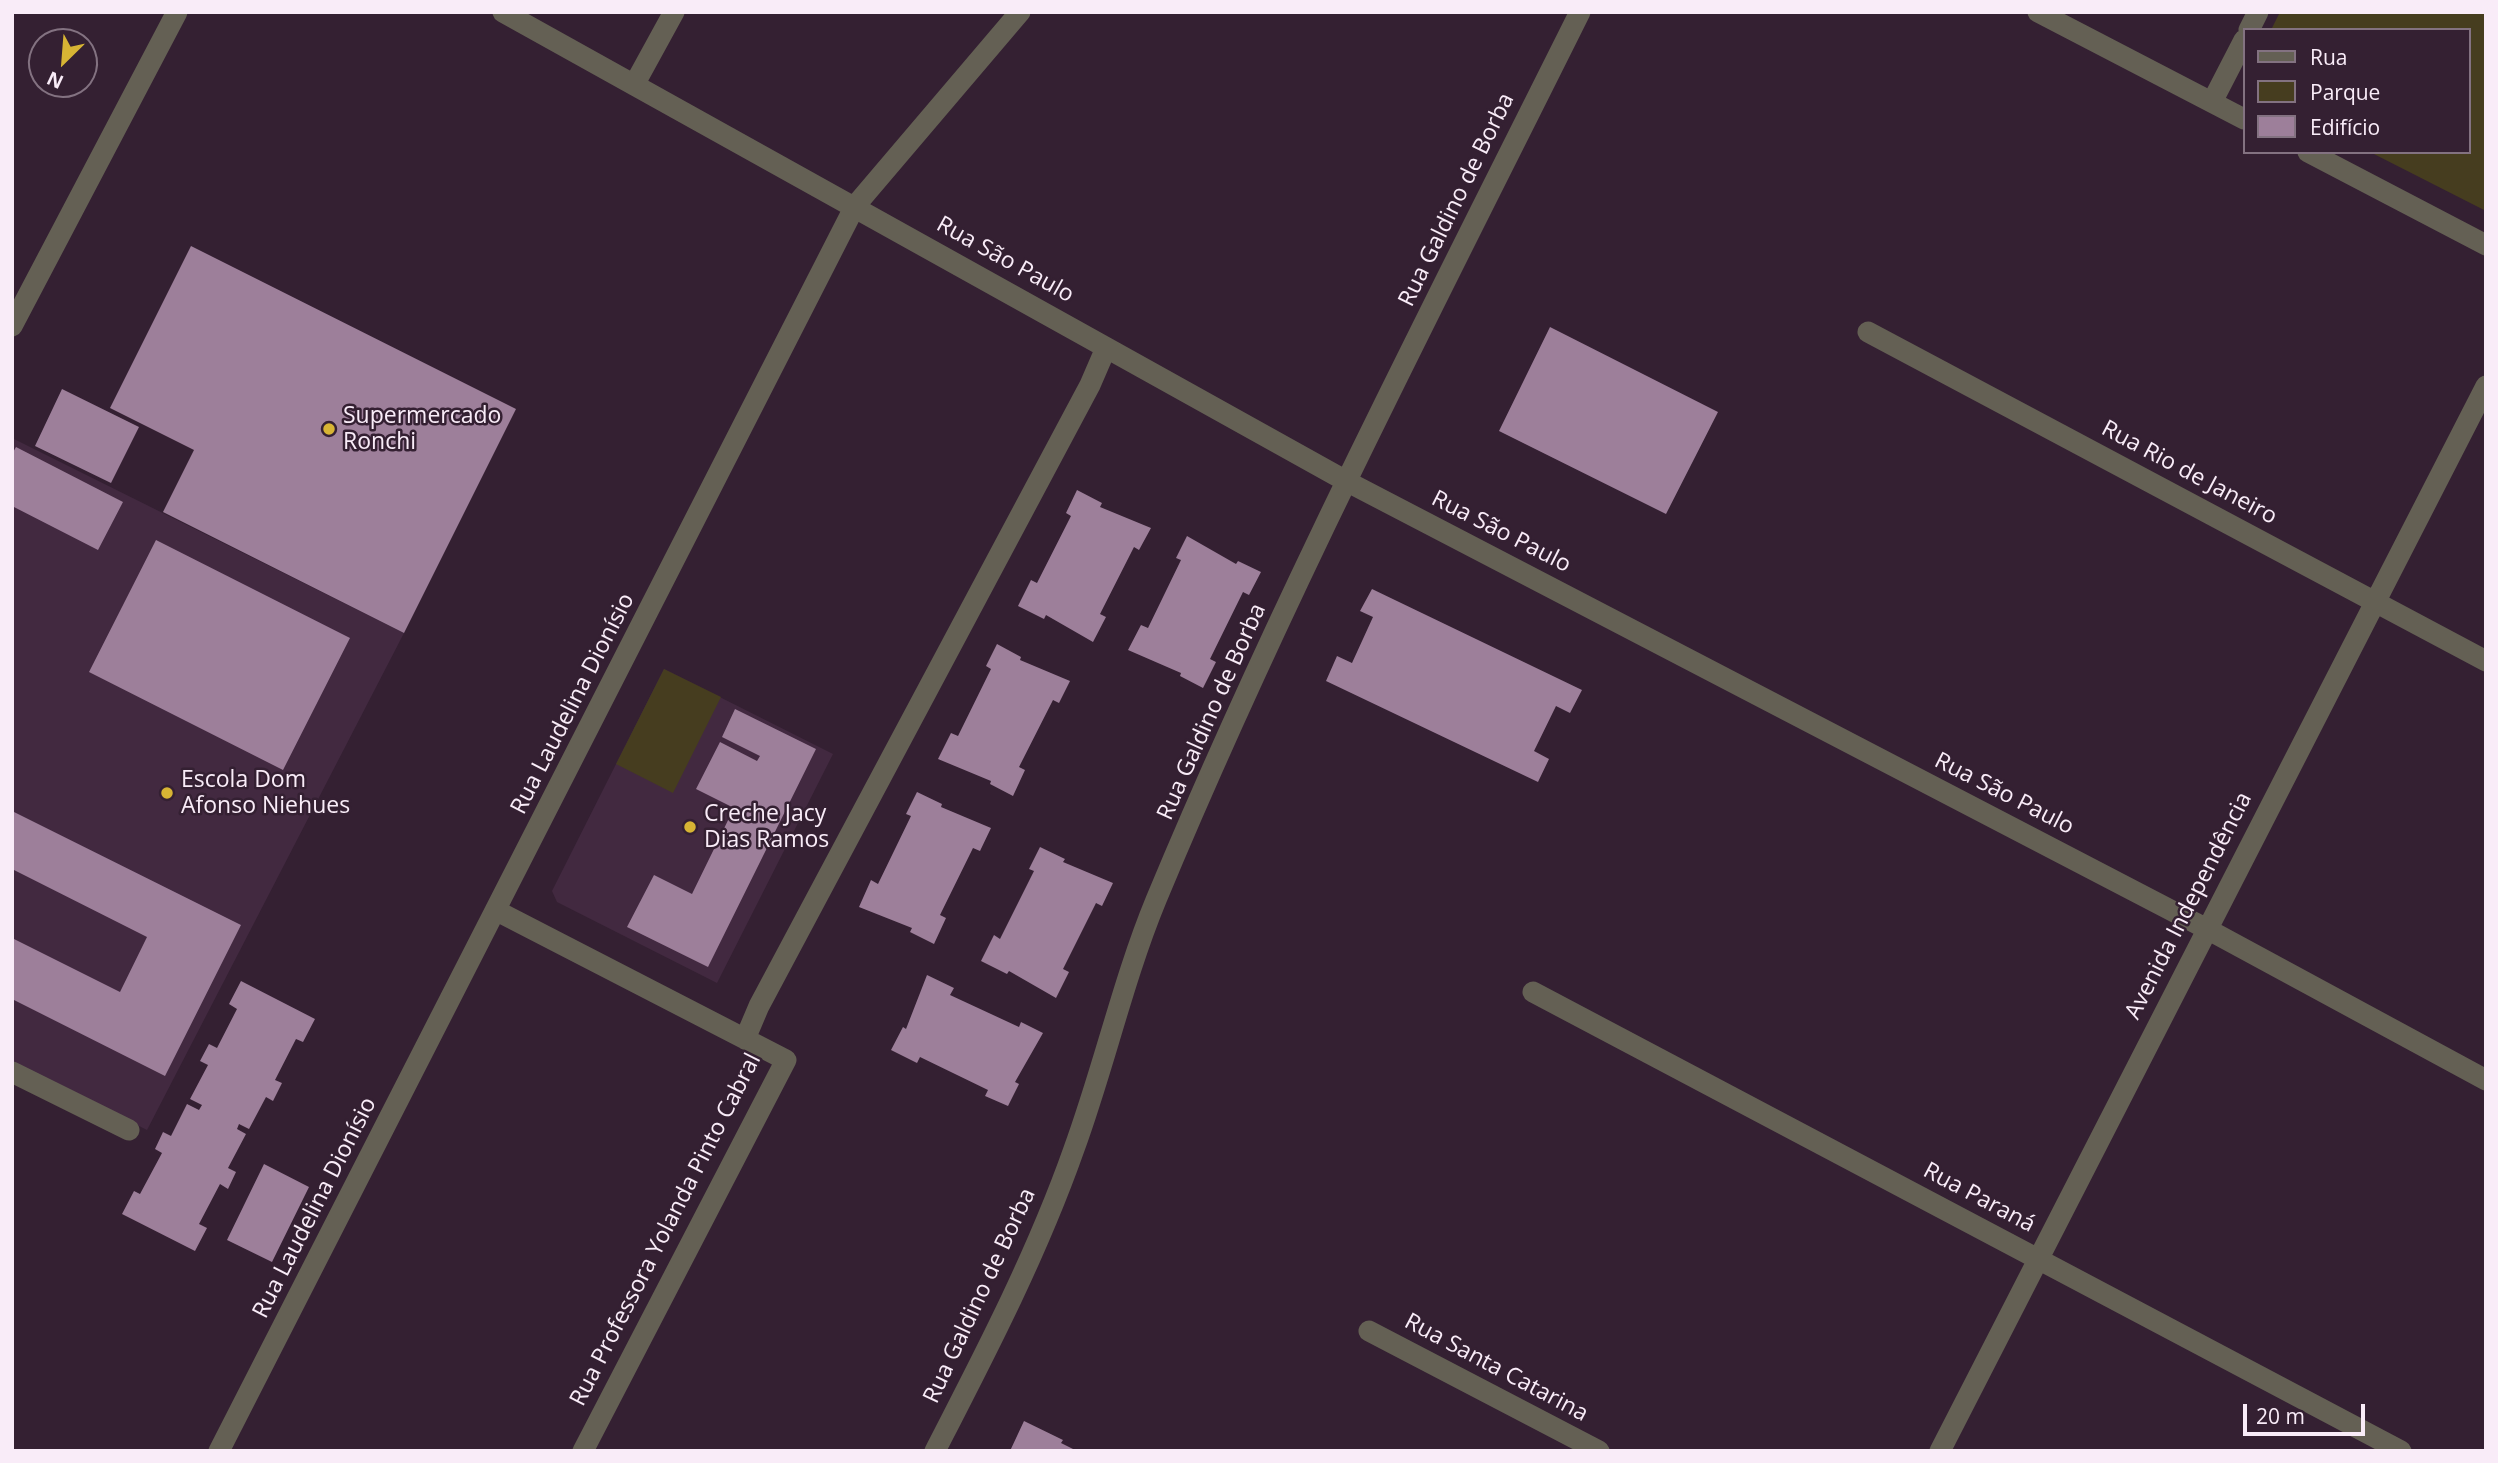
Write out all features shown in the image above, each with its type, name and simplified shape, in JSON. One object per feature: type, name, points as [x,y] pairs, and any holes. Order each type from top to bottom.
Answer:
[{"type":"street","points":[[12,326],[177,12]]},
{"type":"street","name":"Rua São Paulo","points":[[503,12],[1346,481],[2207,929],[2486,1080]]},
{"type":"street","points":[[634,85],[674,12]]},
{"type":"street","name":"Rua Laudelina Dionísio","points":[[219,1451],[855,206],[1020,12]]},
{"type":"street","name":"Rua Galdino de Borba","points":[[935,1451],[1040,1240],[1076,1145],[1154,904],[1346,481],[1580,12]]},
{"type":"street","points":[[2038,12],[2242,118]]},
{"type":"street","points":[[2250,28],[2258,12]]},
{"type":"street","points":[[2212,102],[2242,44]]},
{"type":"street","points":[[2312,154],[2486,245]]},
{"type":"street","name":"Rua Rio de Janeiro","points":[[1868,332],[2486,661]]},
{"type":"street","points":[[745,1039],[759,1006],[1090,385],[1106,348]]},
{"type":"street","name":"Avenida Independência","points":[[1940,1451],[2486,386]]},
{"type":"street","name":"Rua Professora Yolanda Pinto Cabral","points":[[497,911],[786,1060],[583,1451]]},
{"type":"street","name":"Rua Paraná","points":[[1533,992],[2402,1451]]},
{"type":"street","points":[[12,1072],[129,1130]]},
{"type":"street","name":"Rua Santa Catarina","points":[[1369,1331],[1599,1451]]},
{"type":"shaded area","name":"Escola Dom Afonso Niehues","points":[[12,438],[404,633],[147,1130],[12,1062]]},
{"type":"shaded area","name":"Creche Jacy Dias Ramos","points":[[664,669],[833,754],[717,983],[557,902],[552,891]]},
{"type":"green space","points":[[2280,12],[2486,12],[2486,211],[2374,154],[2470,154],[2470,28],[2272,28]]},
{"type":"green space","points":[[664,669],[721,697],[673,793],[616,764]]},
{"type":"building","name":"Supermercado Ronchi","points":[[191,246],[516,409],[404,633],[163,512],[194,450],[110,408]]},
{"type":"building","points":[[1550,327],[1718,412],[1666,514],[1499,431]]},
{"type":"building","points":[[62,389],[139,427],[111,483],[35,446]]},
{"type":"building","points":[[16,447],[123,502],[98,550],[12,506],[12,454]]},
{"type":"building","points":[[1077,490],[1102,503],[1100,507],[1151,528],[1139,550],[1134,547],[1100,614],[1106,617],[1093,642],[1046,615],[1044,619],[1018,606],[1031,580],[1037,583],[1071,516],[1066,513]]},
{"type":"building","points":[[1187,536],[1236,564],[1238,561],[1261,572],[1249,595],[1243,592],[1210,659],[1216,662],[1203,688],[1180,676],[1181,673],[1128,650],[1141,625],[1148,628],[1181,560],[1176,558]]},
{"type":"building","points":[[156,540],[350,638],[283,770],[89,672]]},
{"type":"building","points":[[1372,589],[1582,690],[1570,713],[1556,706],[1534,751],[1549,759],[1538,782],[1326,681],[1337,656],[1352,663],[1373,617],[1360,611]]},
{"type":"building","points":[[997,644],[1021,657],[1020,660],[1070,681],[1059,703],[1053,700],[1019,767],[1025,770],[1013,796],[990,784],[991,781],[938,759],[951,733],[958,736],[991,669],[986,666]]},
{"type":"building","points":[[735,709],[816,749],[708,967],[627,927],[654,875],[692,894],[734,808],[696,789],[720,742],[757,761],[760,756],[722,737]]},
{"type":"building","points":[[917,792],[942,804],[941,807],[991,828],[980,851],[973,848],[940,915],[946,918],[934,944],[910,932],[912,928],[859,907],[871,880],[878,884],[911,816],[906,814]]},
{"type":"building","points":[[12,811],[241,925],[165,1076],[12,999],[12,938],[120,992],[147,937],[12,869]]},
{"type":"building","points":[[1040,847],[1065,859],[1063,862],[1113,883],[1102,906],[1096,903],[1063,969],[1069,972],[1056,998],[1009,971],[1007,974],[981,961],[994,935],[1000,939],[1034,871],[1029,869]]},
{"type":"building","points":[[927,975],[954,988],[950,995],[1019,1027],[1021,1022],[1043,1033],[1015,1082],[1019,1084],[1008,1106],[985,1096],[988,1090],[920,1057],[917,1063],[891,1050],[903,1027],[906,1029]]},
{"type":"building","points":[[241,981],[315,1019],[303,1042],[296,1039],[275,1080],[282,1083],[273,1101],[266,1097],[249,1129],[239,1124],[237,1129],[246,1134],[228,1168],[236,1172],[228,1189],[220,1184],[199,1224],[207,1228],[195,1251],[122,1214],[134,1191],[140,1194],[162,1153],[155,1149],[163,1132],[171,1136],[187,1104],[199,1110],[202,1105],[190,1099],[208,1065],[200,1061],[209,1044],[217,1048],[237,1009],[229,1004]]},
{"type":"building","points":[[264,1164],[309,1187],[272,1262],[227,1240]]},
{"type":"building","points":[[1024,1421],[1063,1440],[1061,1443],[1077,1451],[1010,1451]]},
{"type":"place","name":"Supermercado Ronchi","points":[[329,429]]},
{"type":"place","name":"Escola Dom Afonso Niehues","points":[[167,793]]},
{"type":"place","name":"Creche Jacy Dias Ramos","points":[[690,827]]}]
